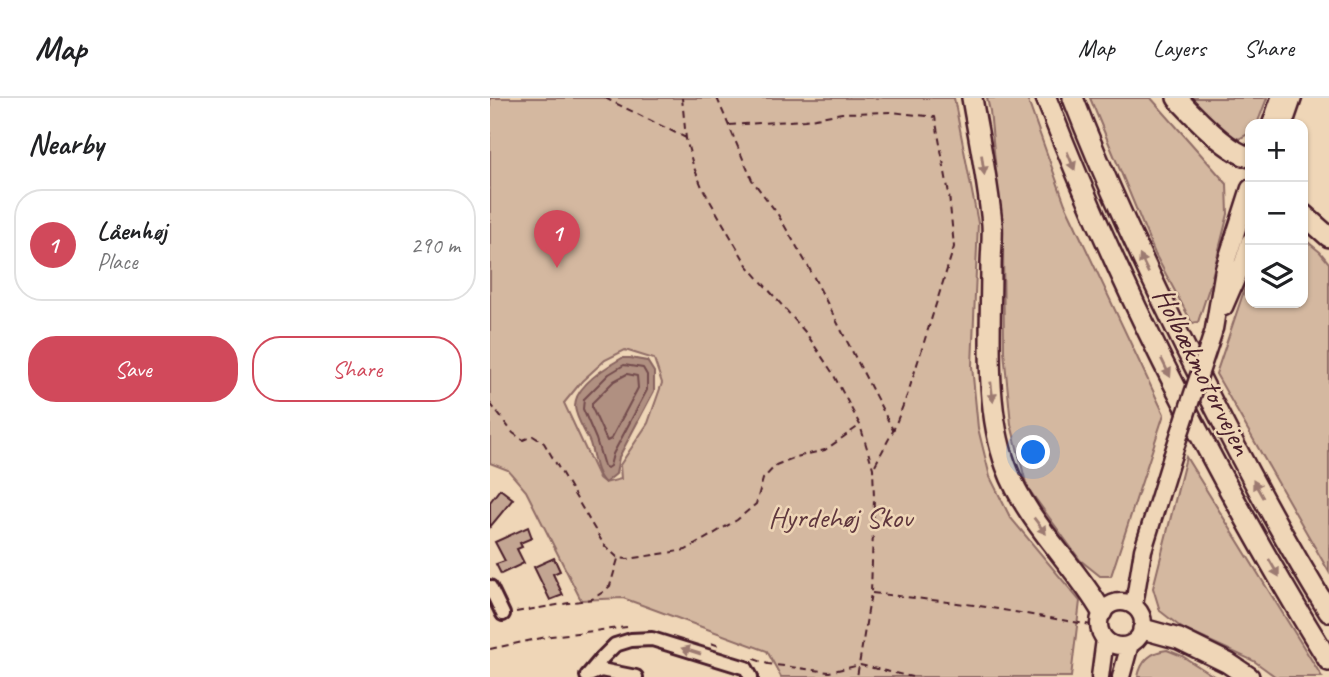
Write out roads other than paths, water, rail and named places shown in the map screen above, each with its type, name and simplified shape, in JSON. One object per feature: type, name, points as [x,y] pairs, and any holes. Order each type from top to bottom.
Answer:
[{"type":"highway","points":[[972,98],[992,224],[990,386],[1003,456],[1025,506],[1093,595],[1102,626]]},
{"type":"highway","name":"Holbækmotorvejen","points":[[1046,98],[1095,219],[1195,426],[1249,525],[1329,661]]},
{"type":"highway","name":"Holbækmotorvejen","points":[[1073,98],[1140,257],[1231,440],[1329,612]]},
{"type":"highway","points":[[1177,98],[1245,159]]},
{"type":"highway","points":[[1308,218],[1329,237]]},
{"type":"highway","points":[[1143,629],[1179,639],[1228,663],[1249,677]]},
{"type":"main road","points":[[1273,119],[1280,98]]},
{"type":"main road","points":[[1286,119],[1293,98]]},
{"type":"main road","points":[[1213,331],[1224,269],[1245,207]]},
{"type":"main road","points":[[1229,296],[1233,269],[1245,232]]},
{"type":"main road","points":[[1127,603],[1213,331],[1249,245]]},
{"type":"main road","points":[[1100,677],[1102,626],[1113,603],[1127,603],[1143,616],[1143,629],[1138,638],[1130,644],[1117,646],[1102,626]]},
{"type":"main road","points":[[1121,677],[1130,644]]},
{"type":"street","points":[[490,587],[503,614]]},
{"type":"street","points":[[587,677],[615,645],[631,640],[652,639],[746,668],[751,677]]},
{"type":"street","points":[[587,677],[601,670],[636,677]]},
{"type":"water","points":[[622,358],[647,361],[654,372],[654,391],[619,457],[616,474],[605,483],[597,470],[590,443],[575,407],[585,385]]},
{"type":"place","name":"Låenhøj","points":[[557,268]]},
{"type":"park label","name":"Hyrdehøj Skov","points":[[840,517]]}]
